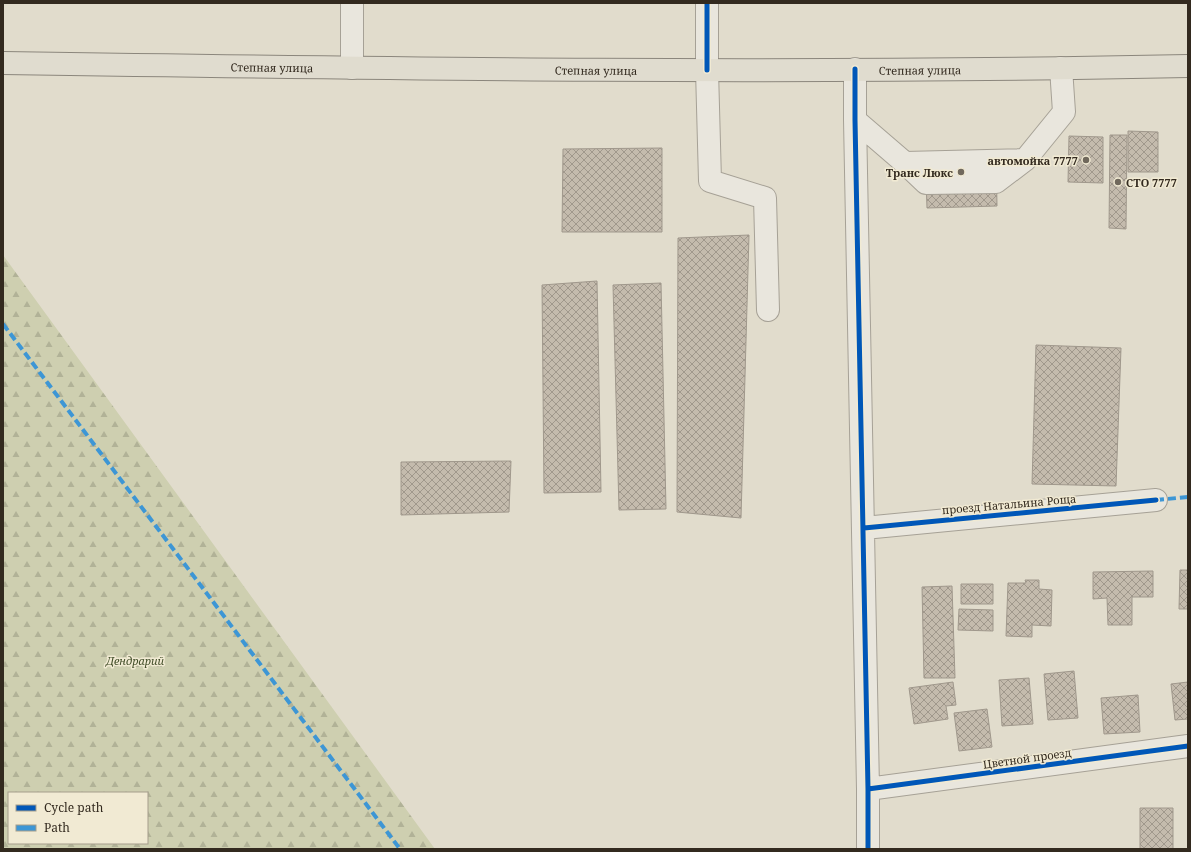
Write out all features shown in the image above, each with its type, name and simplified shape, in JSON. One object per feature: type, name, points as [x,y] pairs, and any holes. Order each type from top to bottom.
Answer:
[{"type":"main road","name":"Степная улица","points":[[3,63],[352,68],[707,70],[1188,66]]},
{"type":"street","points":[[352,3],[352,68]]},
{"type":"street","points":[[707,3],[710,181],[765,198],[768,310]]},
{"type":"street","points":[[855,120],[926,183],[996,182],[1025,160],[1064,112],[1061,68]]},
{"type":"street","points":[[855,69],[864,528],[868,849]]},
{"type":"street","name":"проезд Натальина Роща","points":[[864,528],[1156,500]]},
{"type":"street","name":"Цветной проезд","points":[[868,789],[1188,746]]},
{"type":"green space","name":"Дендрарий","points":[[3,255],[435,849],[3,849]]},
{"type":"building","points":[[1128,131],[1158,132],[1158,172],[1128,172]]},
{"type":"building","name":"СТО 7777","points":[[1110,135],[1127,135],[1126,229],[1109,228]]},
{"type":"building","name":"автомойка 7777","points":[[1069,136],[1103,137],[1103,183],[1068,182]]},
{"type":"building","points":[[662,148],[662,232],[562,232],[563,149]]},
{"type":"building","name":"Транс Люкс","points":[[996,151],[997,206],[927,208],[925,152]]},
{"type":"building","points":[[749,235],[741,518],[677,512],[678,238]]},
{"type":"building","points":[[597,281],[601,492],[544,493],[542,285]]},
{"type":"building","points":[[661,283],[666,509],[619,510],[613,285]]},
{"type":"building","points":[[1036,345],[1121,348],[1116,486],[1032,484]]},
{"type":"building","points":[[511,461],[509,512],[401,515],[401,462]]},
{"type":"building","points":[[1180,570],[1188,570],[1188,609],[1179,609]]},
{"type":"building","points":[[1153,571],[1153,597],[1132,597],[1132,625],[1108,625],[1107,598],[1093,599],[1093,572]]},
{"type":"building","points":[[1025,580],[1039,580],[1039,589],[1052,590],[1051,626],[1032,625],[1032,637],[1006,636],[1008,583],[1026,583]]},
{"type":"building","points":[[961,584],[993,584],[993,604],[961,604]]},
{"type":"building","points":[[952,586],[955,678],[924,678],[922,587]]},
{"type":"building","points":[[959,609],[993,610],[993,631],[958,630]]},
{"type":"building","points":[[1074,671],[1078,718],[1048,720],[1044,674]]},
{"type":"building","points":[[1029,678],[1033,724],[1002,726],[999,680]]},
{"type":"building","points":[[953,682],[956,705],[946,706],[948,719],[914,724],[909,688]]},
{"type":"building","points":[[1188,682],[1188,719],[1175,720],[1171,684]]},
{"type":"building","points":[[1138,695],[1140,732],[1104,734],[1101,698]]},
{"type":"building","points":[[987,709],[992,747],[959,751],[954,713]]},
{"type":"building","points":[[1140,808],[1173,808],[1173,849],[1140,849]]},
{"type":"marked path","points":[[3,324],[400,849]]},
{"type":"marked path","points":[[1156,500],[1188,497]]},
{"type":"cycle path","points":[[707,3],[707,70]]},
{"type":"cycle path","points":[[855,69],[868,849]]},
{"type":"cycle path","points":[[864,528],[1156,500]]},
{"type":"cycle path","points":[[868,789],[1188,746]]},
{"type":"place","name":"автомойка 7777","points":[[1086,160]]},
{"type":"place","name":"Транс Люкс","points":[[961,172]]},
{"type":"place","name":"СТО 7777","points":[[1118,182]]}]
